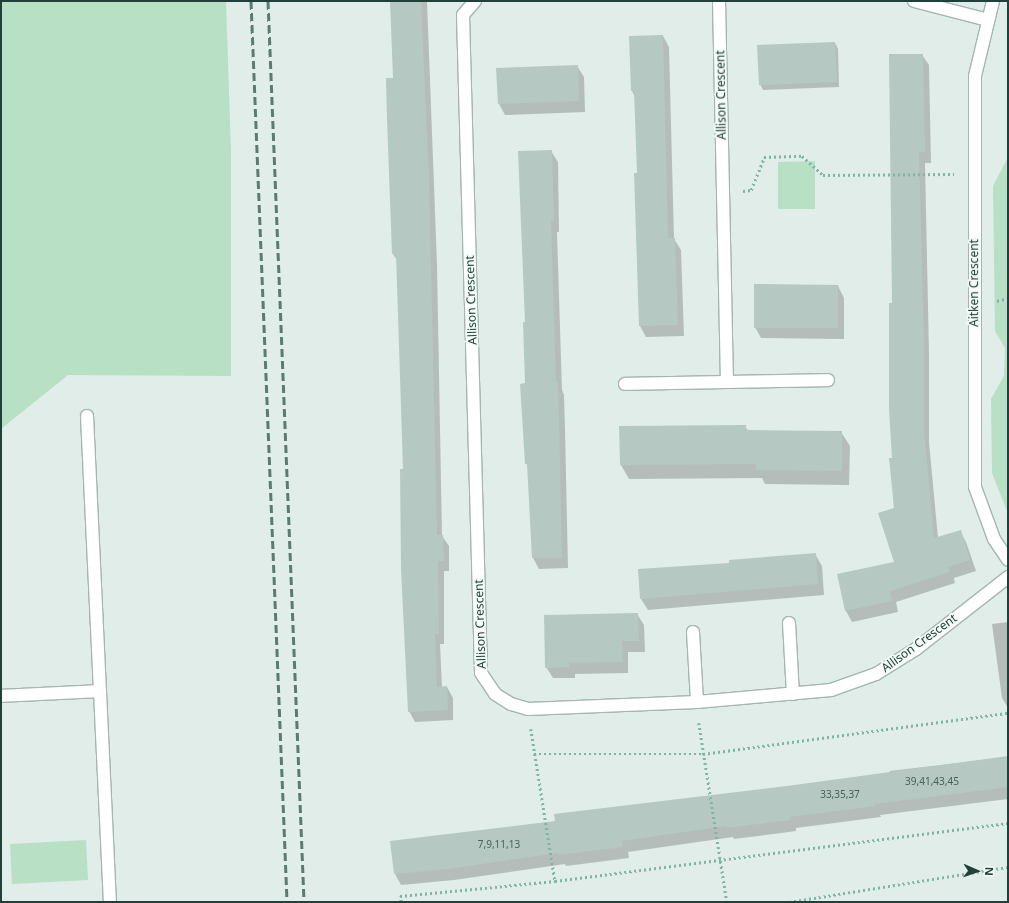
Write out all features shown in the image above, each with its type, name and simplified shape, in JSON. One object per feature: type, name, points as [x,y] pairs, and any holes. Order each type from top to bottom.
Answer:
[{"type":"street","name":"Allison Crescent","points":[[475,1],[463,15],[481,673],[495,694],[511,704],[528,709],[697,702],[831,690],[876,674],[916,649],[1008,577]]},
{"type":"street","name":"Allison Crescent","points":[[719,1],[727,382]]},
{"type":"street","points":[[914,1],[988,20]]},
{"type":"street","name":"Aitken Crescent","points":[[993,1],[975,76],[975,487],[994,539],[1008,560]]},
{"type":"street","points":[[626,384],[828,380]]},
{"type":"street","points":[[87,416],[110,902]]},
{"type":"street","points":[[789,623],[793,694]]},
{"type":"street","points":[[693,632],[697,702]]},
{"type":"street","points":[[1,696],[100,691]]},
{"type":"path","points":[[723,191],[751,190],[764,157],[802,156],[823,175],[974,174]]},
{"type":"path","points":[[697,702],[703,754],[727,902]]},
{"type":"path","points":[[528,709],[555,881]]},
{"type":"path","points":[[534,754],[703,754],[1008,713]]},
{"type":"path","points":[[401,902],[400,896],[555,881],[1008,823]]},
{"type":"path","points":[[789,902],[1008,867]]},
{"type":"green space","points":[[1,1],[226,1],[231,152],[231,376],[68,375],[1,429]]},
{"type":"green space","points":[[1008,157],[1008,514],[992,473],[991,399],[1004,376],[1005,348],[995,331],[993,186]]},
{"type":"green space","points":[[815,161],[815,209],[778,209],[778,162]]},
{"type":"green space","points":[[86,840],[88,880],[12,884],[10,844]]},
{"type":"building","points":[[390,1],[421,1],[429,177],[437,535],[443,535],[444,561],[438,561],[439,634],[435,634],[437,687],[447,686],[448,710],[408,712],[401,569],[400,469],[403,469],[396,254],[392,254],[387,119],[386,78],[393,78]]},
{"type":"building","points":[[663,35],[668,238],[675,238],[678,325],[639,326],[634,173],[637,173],[634,91],[631,91],[629,36]]},
{"type":"building","points":[[835,42],[837,82],[759,85],[757,45]]},
{"type":"building","points":[[889,54],[923,54],[925,152],[919,152],[924,341],[924,430],[934,538],[961,530],[970,560],[948,567],[950,572],[890,591],[892,601],[845,611],[837,574],[894,562],[878,513],[894,508],[889,458],[892,458],[889,409],[889,303],[892,303]]},
{"type":"building","points":[[578,65],[579,101],[498,104],[496,68]]},
{"type":"building","points":[[552,150],[554,221],[551,221],[556,382],[558,382],[562,558],[532,558],[527,464],[525,464],[520,384],[525,383],[523,322],[525,322],[518,151]]},
{"type":"building","points":[[754,284],[838,285],[838,328],[754,328]]},
{"type":"building","points":[[746,425],[746,430],[842,431],[842,471],[756,470],[756,464],[620,465],[619,426]]},
{"type":"building","points":[[816,553],[818,584],[640,599],[638,569],[729,563],[729,560]]},
{"type":"building","points":[[638,613],[639,641],[622,641],[623,662],[569,663],[569,667],[545,668],[544,615]]},
{"type":"building","points":[[1008,756],[1008,787],[875,804],[875,806],[790,817],[791,820],[726,828],[726,826],[622,841],[623,847],[559,855],[558,853],[448,869],[394,874],[390,841],[555,821],[554,814],[787,786]]},
{"type":"railway","points":[[251,1],[287,902]]},
{"type":"railway","points":[[268,1],[304,902]]}]
